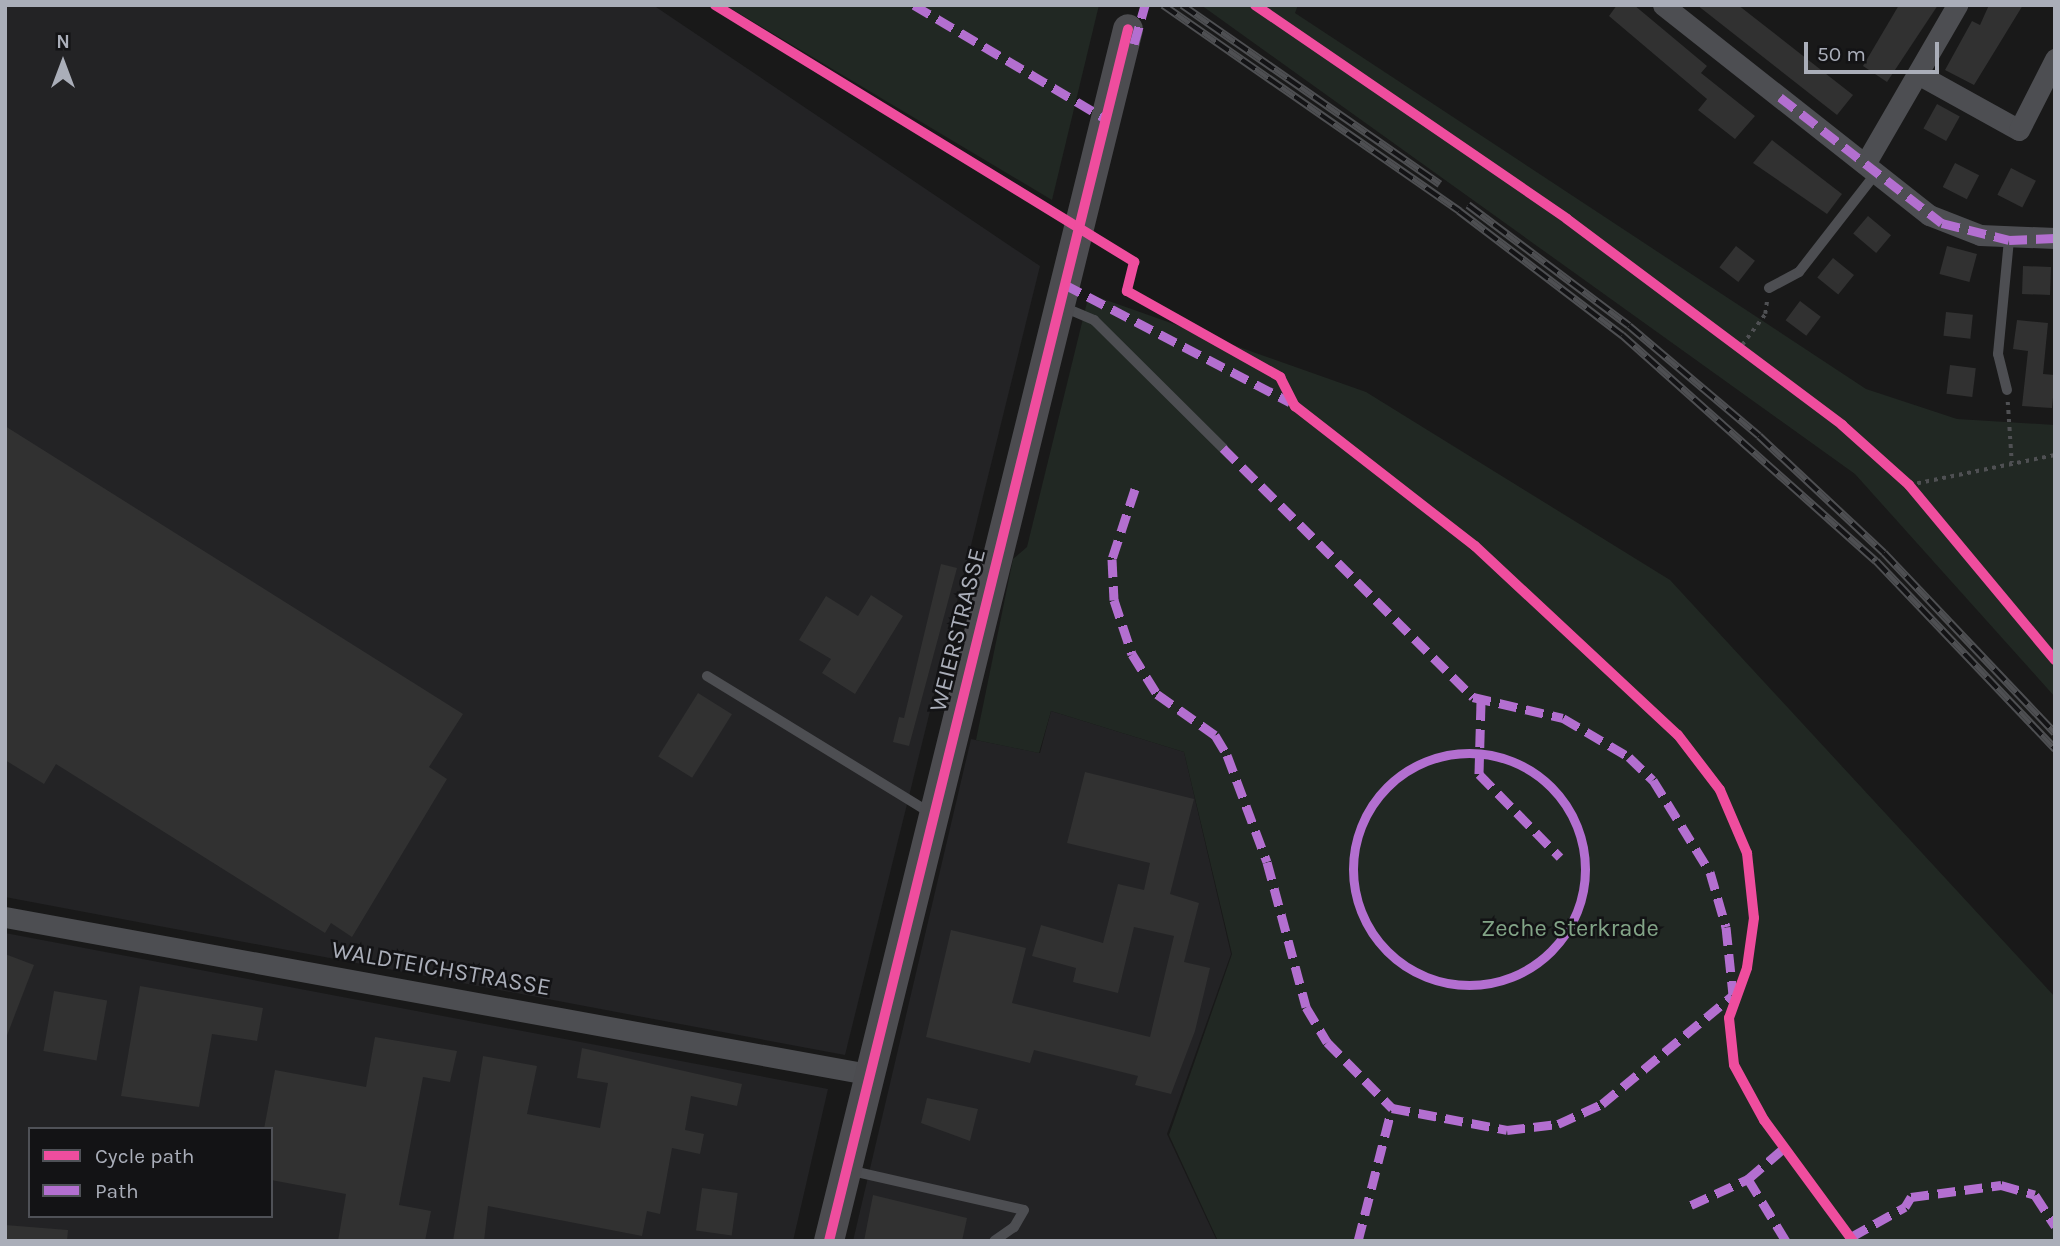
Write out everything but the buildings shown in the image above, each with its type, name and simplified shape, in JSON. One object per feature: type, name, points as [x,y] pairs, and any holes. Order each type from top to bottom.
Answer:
[{"type":"main road","name":"WEIERSTRASSE","points":[[829,1241],[867,1074],[934,815],[1128,29]]},
{"type":"street","points":[[1663,5],[1870,169],[1942,222],[2009,240],[2055,239]]},
{"type":"street","points":[[1870,169],[1918,74],[1957,5]]},
{"type":"street","points":[[1918,74],[2019,130],[2055,59]]},
{"type":"street","name":"WALDTEICHSTRASSE","points":[[5,917],[867,1074]]},
{"type":"lane","points":[[1769,288],[1799,272],[1870,169]]},
{"type":"lane","points":[[2007,390],[1998,354],[2009,240]]},
{"type":"lane","points":[[1058,305],[1094,320],[1223,448]]},
{"type":"lane","points":[[707,676],[934,815]]},
{"type":"lane","points":[[844,1169],[1024,1210],[1014,1227],[995,1241]]},
{"type":"path","points":[[1742,345],[1765,314],[1769,288]]},
{"type":"path","points":[[2007,390],[2012,463]]},
{"type":"path","points":[[1909,485],[2055,455]]},
{"type":"shaded area","points":[[5,5],[653,5],[1040,266],[845,1055],[5,897]]},
{"type":"shaded area","points":[[1051,711],[1184,752],[1231,954],[1167,1134],[1217,1241],[853,1241],[971,739],[1040,753]]},
{"type":"shaded area","points":[[5,933],[828,1089],[793,1241],[5,1241]]},
{"type":"green space","points":[[725,5],[1099,5],[1052,200]]},
{"type":"green space","points":[[1201,5],[1298,5],[1295,13],[1866,389],[1957,419],[2055,425],[2055,697],[1855,474]]},
{"type":"green space","name":"Zeche Sterkrade","points":[[1089,294],[1366,392],[1670,580],[2055,997],[2055,1241],[1218,1241],[1169,1135],[1232,954],[1184,752],[1051,711],[1039,753],[976,740],[1013,559],[1027,547]]},
{"type":"railway","points":[[1163,5],[1459,211],[1622,335],[1876,561],[2055,749]]},
{"type":"railway","points":[[1182,5],[1440,184]]},
{"type":"railway","points":[[1468,205],[1629,326],[1759,436],[1884,553],[2055,733]]},
{"type":"marked path","points":[[914,5],[1106,119]]},
{"type":"marked path","points":[[1134,44],[1145,5]]},
{"type":"marked path","points":[[1780,97],[1942,223],[2009,240],[2055,238]]},
{"type":"marked path","points":[[1064,284],[1290,402]]},
{"type":"marked path","points":[[1223,448],[1473,697],[1563,718],[1629,757],[1653,780],[1710,872],[1726,927],[1733,995]]},
{"type":"marked path","points":[[1135,489],[1112,559],[1114,600],[1132,654],[1157,694],[1215,735],[1227,755],[1267,862],[1306,1007],[1327,1042],[1392,1108],[1507,1130],[1558,1124],[1602,1104],[1732,996]]},
{"type":"marked path","points":[[1481,702],[1479,774],[1560,857]]},
{"type":"marked path","points":[[1458,753],[1480,753],[1503,758],[1534,772],[1559,795],[1580,835],[1585,869],[1583,892],[1571,924],[1559,943],[1543,959],[1503,980],[1480,985],[1458,985],[1435,980],[1404,966],[1379,943],[1358,903],[1353,880],[1353,858],[1358,835],[1372,804],[1395,779],[1435,758],[1458,753]]},
{"type":"marked path","points":[[1358,1241],[1392,1108]]},
{"type":"marked path","points":[[1691,1205],[1748,1179],[1784,1148]]},
{"type":"marked path","points":[[1748,1179],[1786,1241]]},
{"type":"marked path","points":[[1851,1237],[1905,1207],[1911,1197],[2001,1185],[2035,1195],[2055,1226]]},
{"type":"cycle path","points":[[715,5],[1134,262],[1127,291],[1280,377],[1295,406],[1475,546],[1678,735],[1720,790],[1747,853],[1754,918],[1747,968],[1729,1018],[1734,1065],[1764,1120],[1853,1241]]},
{"type":"cycle path","points":[[1255,5],[1567,219],[1842,425],[1909,485],[2055,660]]},
{"type":"cycle path","points":[[829,1241],[1128,29]]}]
